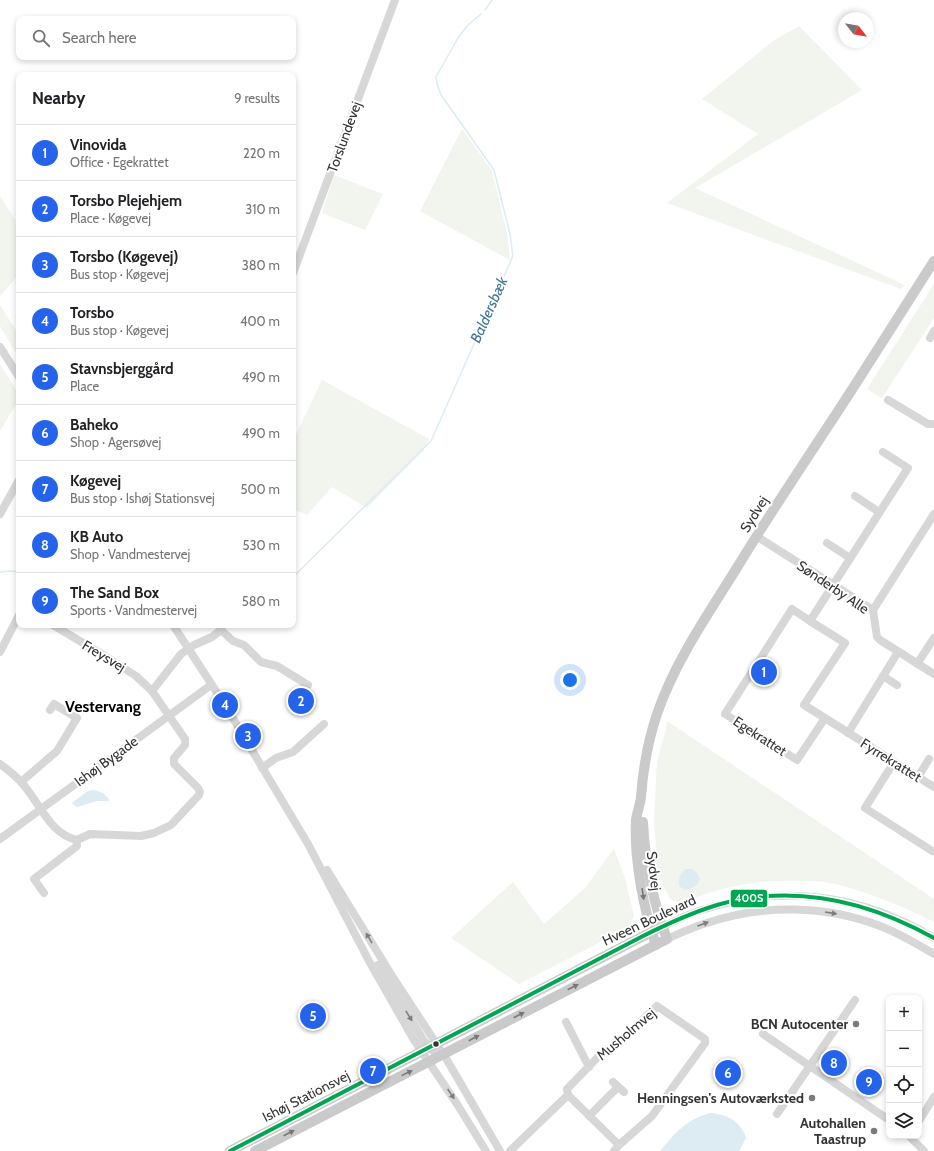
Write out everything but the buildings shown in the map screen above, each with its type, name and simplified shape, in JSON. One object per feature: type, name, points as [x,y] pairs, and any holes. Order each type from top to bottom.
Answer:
[{"type":"main road","name":"Sydvej","points":[[656,945],[645,909],[637,855],[636,819],[648,746],[657,714],[670,682],[686,651],[756,536],[934,261]]},
{"type":"main road","name":"Sydvej","points":[[640,800],[648,868],[662,926],[667,939]]},
{"type":"main road","name":"Hveen Boulevard","points":[[430,1048],[662,926]]},
{"type":"main road","name":"Hveen Boulevard","points":[[436,1058],[667,939]]},
{"type":"main road","name":"Ishøj Stationsvej","points":[[230,1151],[430,1048]]},
{"type":"main road","name":"Ishøj Stationsvej","points":[[255,1151],[436,1058]]},
{"type":"street","name":"Torslundevej","points":[[296,265],[395,0]]},
{"type":"street","points":[[0,347],[16,372]]},
{"type":"street","points":[[888,400],[928,424],[934,424]]},
{"type":"street","points":[[810,621],[908,468],[883,452]]},
{"type":"street","points":[[0,514],[16,485]]},
{"type":"street","points":[[855,496],[879,512]]},
{"type":"street","points":[[872,610],[934,514]]},
{"type":"street","name":"Sønderby Alle","points":[[756,536],[872,610],[877,637],[934,674]]},
{"type":"street","points":[[827,543],[850,558]]},
{"type":"street","name":"Egekrattet","points":[[792,609],[810,621],[844,643],[804,705],[825,718],[798,760],[725,714],[792,609]]},
{"type":"street","points":[[0,652],[16,621]]},
{"type":"street","name":"Freysvej","points":[[58,628],[130,671],[152,691],[186,742],[183,749],[173,761],[176,767],[198,788],[200,792],[199,795],[171,825],[154,833],[141,836],[90,834],[77,840]]},
{"type":"street","points":[[175,628],[308,844],[357,937],[373,958],[436,1058],[500,1151]]},
{"type":"street","points":[[152,691],[177,658],[194,645],[212,637],[221,630],[233,641],[244,645],[261,662],[277,666],[308,685]]},
{"type":"street","points":[[917,664],[934,638]]},
{"type":"street","name":"Fyrrekrattet","points":[[848,733],[898,652]]},
{"type":"street","points":[[883,676],[897,685]]},
{"type":"street","name":"Ishøj Bygade","points":[[0,839],[211,685]]},
{"type":"street","points":[[21,782],[58,751],[77,718],[54,704],[50,710]]},
{"type":"street","name":"Fyrrekrattet","points":[[825,718],[934,787]]},
{"type":"street","points":[[262,768],[276,758],[293,752],[324,724]]},
{"type":"street","points":[[918,777],[929,758]]},
{"type":"street","points":[[894,762],[865,808],[932,851]]},
{"type":"street","points":[[0,764],[21,782],[54,827],[71,839],[77,840],[76,846],[34,879],[44,892]]},
{"type":"street","points":[[308,844],[325,867],[394,979],[430,1048]]},
{"type":"street","name":"Hveen Boulevard","points":[[662,926],[703,909],[725,903],[758,897],[781,895],[804,896],[835,899],[871,908],[900,920],[934,938]]},
{"type":"street","name":"Hveen Boulevard","points":[[667,939],[707,922],[728,917],[761,911],[804,910],[847,916],[879,926],[912,941],[934,954]]},
{"type":"street","points":[[777,1114],[855,1000]]},
{"type":"street","name":"Musholmvej","points":[[568,1095],[567,1089],[598,1057],[614,1047],[657,1006],[705,1039],[705,1043],[652,1116],[616,1148]]},
{"type":"street","name":"Musholmvej","points":[[566,1022],[589,1067]]},
{"type":"street","points":[[763,1034],[886,1118]]},
{"type":"street","points":[[430,1048],[427,1052],[436,1058],[457,1104],[486,1151]]},
{"type":"street","points":[[589,1116],[618,1087]]},
{"type":"street","points":[[510,1151],[568,1095],[589,1116],[616,1148]]},
{"type":"street","points":[[922,1116],[934,1097]]},
{"type":"street","points":[[912,1139],[924,1151]]},
{"type":"shaded area","points":[[799,26],[862,90],[695,188],[905,285],[901,289],[667,203],[758,134],[702,99],[773,41]]},
{"type":"shaded area","points":[[462,129],[492,171],[507,233],[510,260],[420,211]]},
{"type":"shaded area","points":[[334,175],[383,194],[365,230],[322,213]]},
{"type":"shaded area","points":[[0,196],[16,221],[16,277],[0,296]]},
{"type":"shaded area","points":[[934,284],[934,318],[882,398],[867,389]]},
{"type":"shaded area","points":[[0,305],[16,330],[16,353],[0,326]]},
{"type":"shaded area","points":[[0,364],[16,390],[16,404],[0,431]]},
{"type":"shaded area","points":[[322,380],[429,439],[423,451],[367,508],[332,487],[307,515],[296,510],[296,435]]},
{"type":"shaded area","points":[[667,721],[934,899],[934,922],[882,899],[854,889],[826,882],[771,881],[726,888],[684,903],[671,900],[658,878],[654,820],[657,761]]},
{"type":"shaded area","points":[[94,790],[103,793],[109,801],[97,801],[77,807],[72,804],[88,791]]},
{"type":"shaded area","points":[[614,849],[625,878],[634,916],[628,928],[519,984],[451,938],[513,882],[544,924],[584,889]]},
{"type":"shaded area","points":[[685,869],[692,869],[697,873],[700,879],[699,882],[692,888],[685,890],[679,886],[679,883],[680,877]]},
{"type":"shaded area","points":[[710,1113],[727,1117],[741,1127],[746,1138],[739,1151],[660,1151],[671,1138],[688,1123]]},
{"type":"waterway","name":"Baldersbæk","points":[[485,10],[492,0]]},
{"type":"waterway","name":"Baldersbæk","points":[[296,574],[431,441],[513,256],[510,234],[494,170],[441,95],[436,77],[458,38],[467,26],[481,14]]},
{"type":"waterway","name":"Baldersbæk","points":[[0,572],[16,572]]},
{"type":"transit line","name":"400S","points":[[230,1151],[643,936],[679,919],[717,905],[746,899],[774,896],[802,896],[829,899],[856,905],[882,914],[934,938]]},
{"type":"place","name":"Vinovida","points":[[764,672]]},
{"type":"place","name":"Torsbo Plejehjem","points":[[301,701]]},
{"type":"place","name":"Torsbo","points":[[225,705]]},
{"type":"place","name":"Torsbo (Køgevej)","points":[[248,736]]},
{"type":"place","name":"Stavnsbjerggård","points":[[313,1016]]},
{"type":"place","name":"BCN Autocenter","points":[[856,1024]]},
{"type":"place","name":"KB Auto","points":[[834,1063]]},
{"type":"place","name":"Køgevej","points":[[373,1071]]},
{"type":"place","name":"Baheko","points":[[728,1073]]},
{"type":"place","name":"The Sand Box","points":[[869,1082]]},
{"type":"place","name":"Henningsen's Autoværksted","points":[[812,1098]]},
{"type":"place","name":"Autohallen Taastrup","points":[[874,1131]]},
{"type":"district","name":"Vestervang","points":[[103,706]]}]
